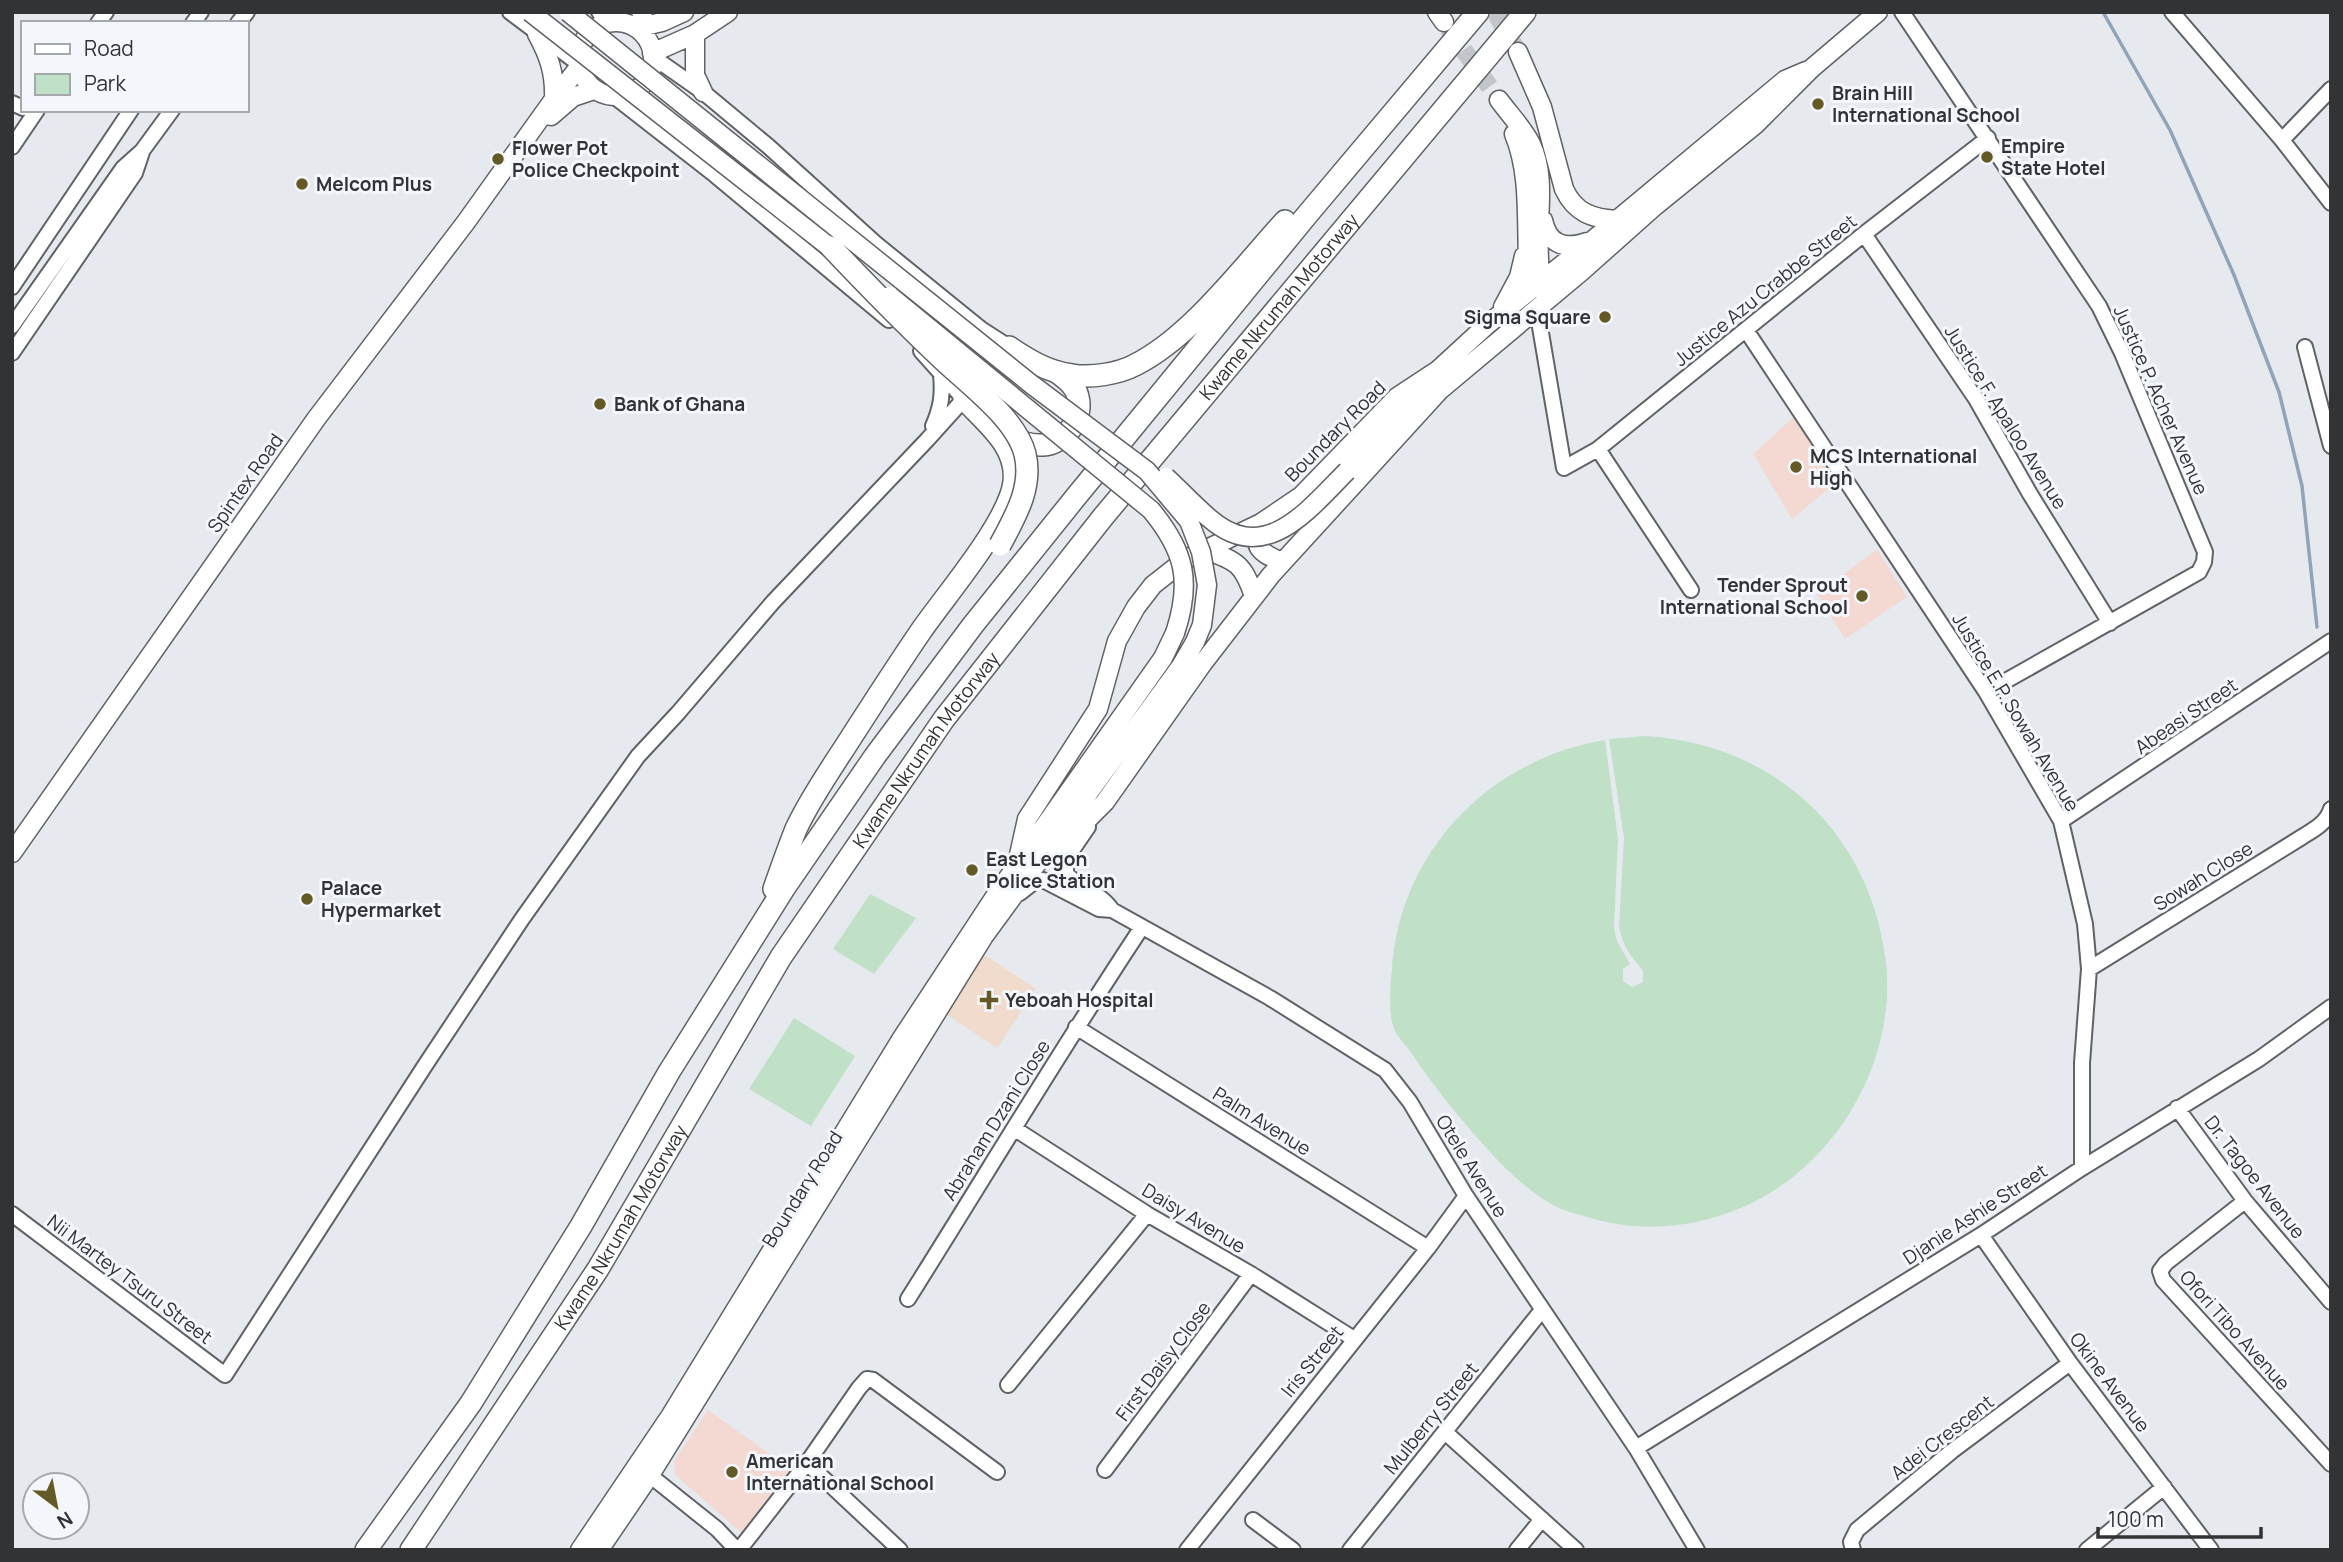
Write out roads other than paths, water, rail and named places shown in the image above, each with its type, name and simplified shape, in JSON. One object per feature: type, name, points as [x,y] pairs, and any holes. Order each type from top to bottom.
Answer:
[{"type":"highway","name":"Kwame Nkrumah Motorway","points":[[366,1550],[471,1403],[581,1226],[669,1072],[760,927],[875,756],[973,625],[1307,215],[1478,12]]},
{"type":"highway","name":"Kwame Nkrumah Motorway","points":[[411,1550],[597,1269],[781,957],[944,719],[1103,517],[1525,12]]},
{"type":"highway","points":[[1009,347],[1029,360],[1057,372],[1075,376],[1123,370],[1152,355],[1207,307],[1307,197],[1393,95],[1428,63],[1445,52]]},
{"type":"highway","points":[[831,247],[883,302],[1010,426],[1025,453],[1027,479],[1020,508],[1000,545],[937,631],[860,724]]},
{"type":"highway","points":[[985,419],[1024,444],[1044,445],[1056,442],[1068,433],[1075,420],[1079,398],[1074,388],[1057,372]]},
{"type":"highway","points":[[760,927],[797,827],[860,724],[1007,505],[1014,483],[1013,464],[1006,447],[985,419],[964,399]]},
{"type":"main road","name":"Boundary Road","points":[[530,12],[831,247],[1151,510],[1171,534],[1181,560],[1183,609],[1163,657],[1017,864],[902,1038],[729,1322],[599,1550]]},
{"type":"main road","points":[[568,12],[1031,384],[1147,471],[1161,471],[1210,520],[1231,533],[1247,538],[1271,535],[1287,527],[1347,471],[1410,405],[1438,370]]},
{"type":"main road","points":[[640,18],[653,55],[649,77],[643,85],[625,95],[615,97],[594,90],[582,76],[579,66],[581,46],[604,18],[626,24],[640,18],[662,22],[684,12]]},
{"type":"main road","points":[[653,55],[695,34],[728,12]]},
{"type":"main road","name":"Boundary Road","points":[[1044,852],[1065,842],[1105,802],[1281,562],[1440,390],[1538,314],[1655,206],[1756,124],[1812,68],[1878,12]]},
{"type":"main road","points":[[537,34],[549,56],[555,82],[554,99]]},
{"type":"main road","points":[[695,34],[695,75],[703,92]]},
{"type":"main road","points":[[1518,52],[1542,107],[1569,201],[1589,215],[1618,220]]},
{"type":"main road","name":"Spintex Road","points":[[12,853],[316,419],[466,222],[579,66]]},
{"type":"main road","name":"Boundary Road","points":[[1017,864],[1027,819],[1098,709],[1117,641],[1136,607],[1153,585],[1186,559],[1261,523],[1301,496],[1397,397],[1438,370],[1500,314],[1618,220],[1785,80],[1812,68]]},
{"type":"main road","name":"Spintex Road","points":[[520,144],[573,97],[594,90]]},
{"type":"main road","points":[[1499,100],[1532,146],[1538,167],[1544,226],[1550,237],[1556,244],[1573,246],[1593,240]]},
{"type":"main road","points":[[1511,117],[1525,180],[1526,246],[1536,285]]},
{"type":"main road","points":[[1538,314],[1536,285],[1541,209]]},
{"type":"main road","points":[[1500,314],[1519,277],[1526,246]]},
{"type":"main road","name":"Boundary Road","points":[[580,1550],[643,1470],[1006,904],[1181,666],[1195,642],[1202,625],[1207,585],[1201,552],[1189,521],[1147,471]]},
{"type":"main road","points":[[1261,523],[1257,546],[1263,554],[1281,562]]},
{"type":"main road","points":[[1206,550],[1233,559],[1248,579],[1254,596]]},
{"type":"street","points":[[510,12],[579,66]]},
{"type":"street","name":"Justice P. Acher Avenue","points":[[1902,12],[2099,306],[2122,353],[2205,552],[2199,572],[1986,692]]},
{"type":"street","points":[[2172,12],[2282,140],[2331,203]]},
{"type":"street","points":[[653,55],[703,92],[875,243],[981,328],[1009,347]]},
{"type":"street","points":[[2282,140],[2331,89]]},
{"type":"street","points":[[615,97],[857,292],[913,342],[964,399],[927,440]]},
{"type":"street","points":[[12,147],[29,112]]},
{"type":"street","points":[[12,287],[130,112]]},
{"type":"street","points":[[12,326],[123,168],[142,151],[171,112]]},
{"type":"street","name":"Justice Azu Crabbe Street","points":[[1538,314],[1564,468],[1598,449],[1864,234],[1988,138]]},
{"type":"street","points":[[12,353],[135,173],[142,151]]},
{"type":"street","name":"Justice F. Apaloo Avenue","points":[[1864,234],[1976,399],[2110,623]]},
{"type":"street","name":"Justice E.P. Sowah Avenue","points":[[1746,330],[1986,692],[2062,821],[2085,924],[2089,969],[2082,1063],[2082,1168]]},
{"type":"street","points":[[2305,347],[2331,446]]},
{"type":"street","points":[[927,440],[940,411],[943,394],[941,375]]},
{"type":"street","name":"Nii Martey Tsuru Street","points":[[12,1214],[225,1375],[515,930],[638,756],[814,557],[927,440]]},
{"type":"street","points":[[1598,449],[1691,590]]},
{"type":"street","name":"Abeasi Street","points":[[2062,821],[2331,641]]},
{"type":"street","name":"Otele Avenue","points":[[1105,802],[1064,865],[1066,874],[1075,884],[1106,901],[1112,910]]},
{"type":"street","name":"Sowah Close","points":[[2089,969],[2302,837],[2323,823],[2331,809]]},
{"type":"street","name":"Otele Avenue","points":[[1006,904],[1034,882],[1043,880],[1099,909],[1112,910],[1270,998],[1380,1065],[1410,1102],[1466,1196],[1636,1448],[1692,1548]]},
{"type":"street","name":"Abraham Dzani Close","points":[[908,1298],[1076,1027],[1142,927]]},
{"type":"street","name":"Djanie Ashie Street","points":[[1636,1448],[2259,1059],[2331,1007]]},
{"type":"street","name":"Palm Avenue","points":[[1076,1027],[1428,1248]]},
{"type":"street","name":"Dr. Tagoe Avenue","points":[[2177,1108],[2245,1201],[2331,1302]]},
{"type":"street","name":"Daisy Avenue","points":[[1015,1129],[1147,1214],[1354,1339]]},
{"type":"street","name":"Iris Street","points":[[1186,1550],[1428,1248],[1466,1196]]},
{"type":"street","name":"Ofori Tibo Avenue","points":[[2245,1201],[2166,1263],[2160,1271],[2163,1280],[2331,1464]]},
{"type":"street","points":[[1008,1385],[1147,1214]]},
{"type":"street","name":"Okine Avenue","points":[[1980,1235],[2070,1363],[2211,1550]]},
{"type":"street","name":"First Daisy Close","points":[[1105,1470],[1251,1275]]},
{"type":"street","name":"Mulberry Street","points":[[1350,1550],[1542,1310]]},
{"type":"street","name":"Adei Crescent","points":[[1853,1550],[1851,1542],[1857,1530],[1952,1451],[2070,1363]]},
{"type":"street","points":[[643,1470],[717,1529],[738,1550],[807,1463],[867,1379],[873,1380],[997,1472]]},
{"type":"street","points":[[1445,1432],[1576,1550]]},
{"type":"street","points":[[807,1463],[900,1550]]},
{"type":"street","points":[[2087,1550],[2164,1487]]},
{"type":"street","points":[[1517,1550],[1542,1519]]},
{"type":"street","points":[[1253,1520],[1293,1550]]},
{"type":"waterway","points":[[2103,12],[2170,130],[2234,275],[2279,392],[2302,486],[2317,627]]},
{"type":"tunnel","points":[[1495,12],[1518,52]]},
{"type":"tunnel","points":[[1448,28],[1499,100]]},
{"type":"place","name":"Brain Hill International School","points":[[1818,104]]},
{"type":"place","name":"Empire State Hotel","points":[[1987,157]]},
{"type":"place","name":"Flower Pot Police Checkpoint","points":[[498,159]]},
{"type":"place","name":"Melcom Plus","points":[[302,184]]},
{"type":"place","name":"Sigma Square","points":[[1605,317]]},
{"type":"place","name":"Bank of Ghana","points":[[600,404]]},
{"type":"place","name":"MCS International High","points":[[1796,467]]},
{"type":"place","name":"Tender Sprout International School","points":[[1862,596]]},
{"type":"place","name":"East Legon Police Station","points":[[972,870]]},
{"type":"place","name":"Palace Hypermarket","points":[[307,899]]},
{"type":"place","name":"Yeboah Hospital","points":[[989,1000]]},
{"type":"place","name":"American International School","points":[[732,1472]]}]
